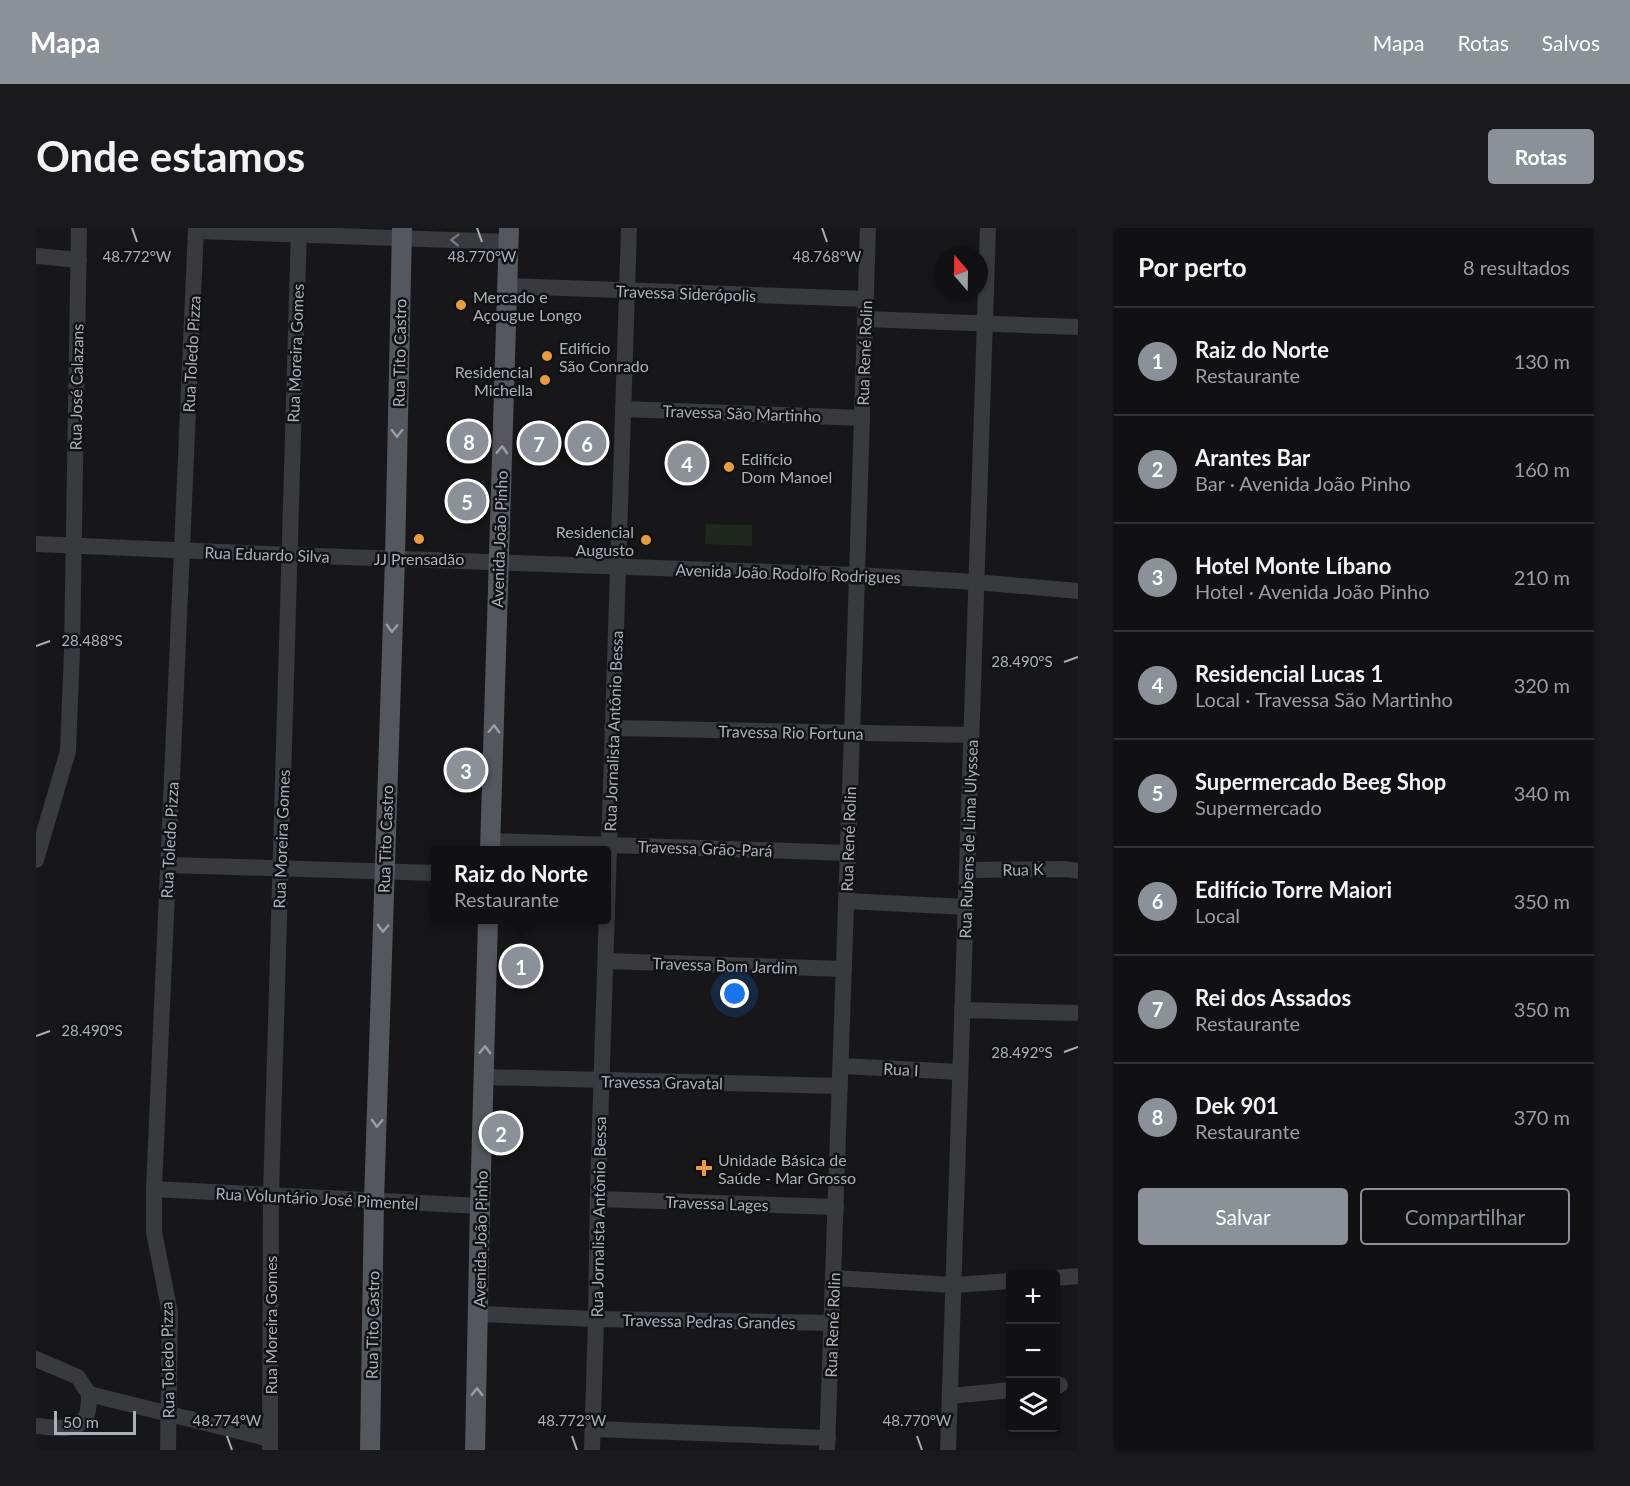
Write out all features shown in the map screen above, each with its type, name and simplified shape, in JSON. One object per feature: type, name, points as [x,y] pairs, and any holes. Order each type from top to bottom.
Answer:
[{"type":"main road","name":"Rua Tito Castro","points":[[370,1450],[374,1201],[402,233]]},
{"type":"main road","name":"Avenida João Pinho","points":[[490,846],[509,235]]},
{"type":"main road","name":"Avenida João Pinho","points":[[475,1450],[488,924]]},
{"type":"street","name":"Rua José Calazans","points":[[36,860],[68,751],[79,228]]},
{"type":"street","name":"Rua Jornalista Antônio Bessa","points":[[609,846],[629,228]]},
{"type":"street","name":"Rua René Rolin","points":[[827,1444],[868,228]]},
{"type":"street","name":"Rua Rubens de Lima Ulyssea","points":[[948,1450],[988,228]]},
{"type":"street","points":[[196,230],[509,235]]},
{"type":"street","name":"Rua Toledo Pizza","points":[[168,1450],[170,1313],[154,1232],[154,1189],[196,230]]},
{"type":"street","name":"Rua Moreira Gomes","points":[[270,1444],[271,1195],[299,231]]},
{"type":"street","points":[[36,256],[79,260]]},
{"type":"street","name":"Travessa Siderópolis","points":[[507,286],[866,299]]},
{"type":"street","points":[[865,319],[1078,327]]},
{"type":"street","name":"Travessa São Martinho","points":[[623,409],[862,418]]},
{"type":"street","name":"Rua Eduardo Silva","points":[[36,544],[498,562]]},
{"type":"street","name":"Avenida João Rodolfo Rodrigues","points":[[498,562],[856,575],[1078,591]]},
{"type":"street","name":"Travessa Rio Fortuna","points":[[612,728],[971,735]]},
{"type":"street","name":"Travessa Grão-Pará","points":[[490,846],[609,846]]},
{"type":"street","name":"Travessa Grão-Pará","points":[[611,846],[848,853]]},
{"type":"street","points":[[168,865],[431,873]]},
{"type":"street","name":"Rua K","points":[[967,870],[1067,868],[1078,871]]},
{"type":"street","points":[[846,901],[966,907]]},
{"type":"street","name":"Rua Jornalista Antônio Bessa","points":[[592,1450],[607,924]]},
{"type":"street","name":"Travessa Bom Jardim","points":[[606,961],[844,969]]},
{"type":"street","points":[[962,1011],[1078,1013]]},
{"type":"street","name":"Rua I","points":[[841,1066],[960,1071]]},
{"type":"street","name":"Travessa Gravatal","points":[[484,1077],[840,1086]]},
{"type":"street","name":"Rua Voluntário José Pimentel","points":[[154,1189],[480,1206]]},
{"type":"street","name":"Travessa Lages","points":[[598,1199],[836,1207]]},
{"type":"street","points":[[1060,1278],[1078,1276]]},
{"type":"street","points":[[834,1278],[954,1285],[1006,1281]]},
{"type":"street","name":"Travessa Pedras Grandes","points":[[479,1314],[596,1319],[832,1323]]},
{"type":"street","points":[[36,1359],[78,1377],[89,1394],[87,1415],[82,1424],[71,1428],[36,1426]]},
{"type":"street","points":[[950,1396],[1006,1390]]},
{"type":"street","points":[[89,1394],[270,1444]]},
{"type":"street","points":[[593,1430],[827,1444]]},
{"type":"shaded area","points":[[706,524],[752,525],[752,546],[705,544]]},
{"type":"place","name":"Mercado e Açougue Longo","points":[[461,305]]},
{"type":"place","name":"Edifício São Conrado","points":[[547,356]]},
{"type":"place","name":"Residencial Michella","points":[[545,380]]},
{"type":"place","name":"Dek 901","points":[[469,441]]},
{"type":"place","name":"Rei dos Assados","points":[[539,443]]},
{"type":"place","name":"Edifício Torre Maiori","points":[[587,443]]},
{"type":"place","name":"Residencial Lucas 1","points":[[687,463]]},
{"type":"place","name":"Edifício Dom Manoel","points":[[729,467]]},
{"type":"place","name":"Supermercado Beeg Shop","points":[[467,501]]},
{"type":"place","name":"JJ Prensadão","points":[[419,539]]},
{"type":"place","name":"Residencial Augusto","points":[[646,540]]},
{"type":"place","name":"Hotel Monte Líbano","points":[[466,770]]},
{"type":"place","name":"Raiz do Norte","points":[[521,966]]},
{"type":"place","name":"Arantes Bar","points":[[501,1133]]},
{"type":"place","name":"Unidade Básica de Saúde - Mar Grosso","points":[[704,1168]]}]
